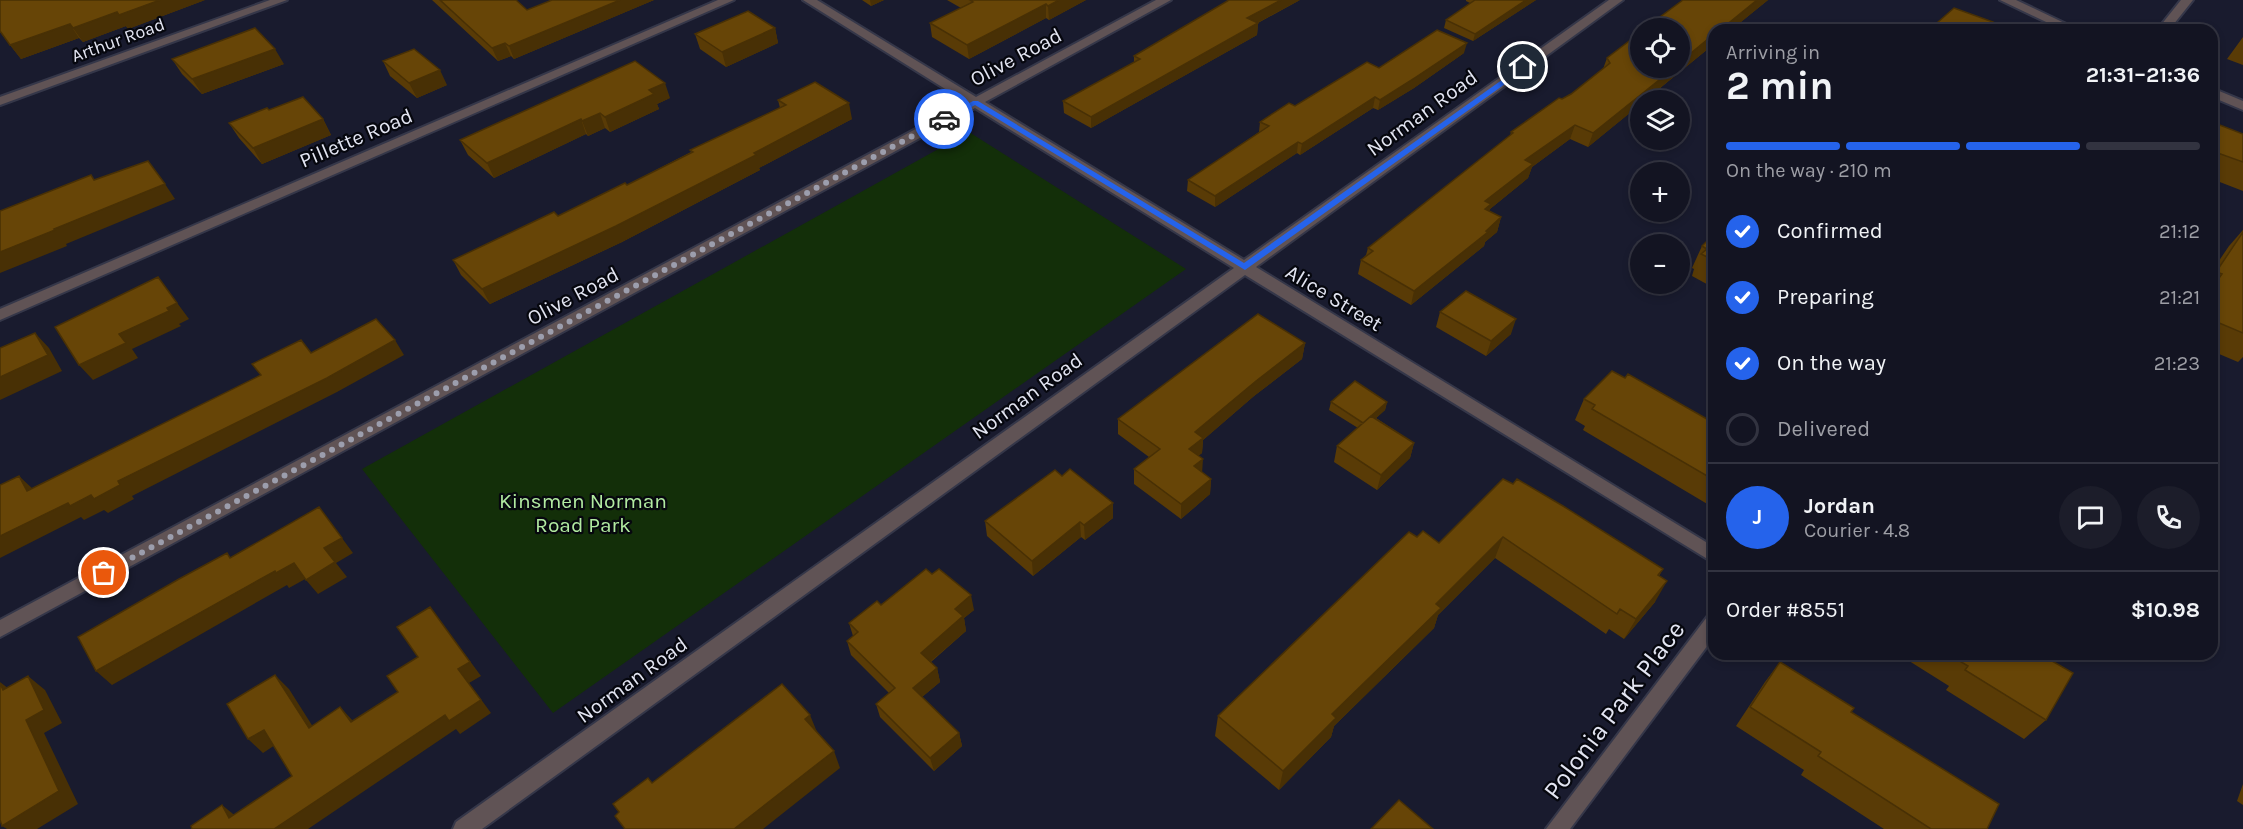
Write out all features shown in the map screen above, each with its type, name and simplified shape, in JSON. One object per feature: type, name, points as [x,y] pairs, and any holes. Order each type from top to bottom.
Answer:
[{"type":"street","name":"Arthur Road","points":[[0,101],[281,0]]},
{"type":"street","name":"Pillette Road","points":[[0,315],[728,0]]},
{"type":"street","name":"Alice Street","points":[[809,0],[1708,552]]},
{"type":"street","name":"Olive Road","points":[[0,629],[1165,0]]},
{"type":"street","name":"Norman Road","points":[[464,829],[1617,0]]},
{"type":"street","points":[[2006,0],[2060,24]]},
{"type":"street","points":[[2168,24],[2187,0]]},
{"type":"street","points":[[2218,95],[2243,106]]},
{"type":"street","name":"Polonia Park Place","points":[[1557,829],[1708,631]]},
{"type":"green space","name":"Kinsmen Norman Road Park","points":[[969,132],[1186,269],[553,713],[362,469]]},
{"type":"building","points":[[0,0],[160,0],[73,28],[70,24],[10,45],[0,31]]},
{"type":"building","points":[[440,0],[516,0],[527,10],[552,0],[620,0],[509,46],[505,43],[492,48]]},
{"type":"building","points":[[970,0],[1059,0],[1048,6],[1046,4],[967,45],[930,23],[973,2]]},
{"type":"building","points":[[1229,0],[1281,0],[1247,18],[1258,23],[1091,117],[1063,101],[1140,59],[1134,56]]},
{"type":"building","points":[[1475,0],[1526,0],[1475,34],[1446,20]]},
{"type":"building","points":[[1683,0],[1757,0],[1727,24],[1708,24],[1708,39],[1690,54],[1690,18],[1659,18]]},
{"type":"building","points":[[1954,8],[1993,22],[1991,24],[1936,24]]},
{"type":"building","points":[[748,11],[775,28],[722,52],[695,34]]},
{"type":"building","points":[[255,28],[275,49],[192,79],[172,59]]},
{"type":"building","points":[[1437,30],[1467,43],[1380,100],[1375,97],[1302,144],[1298,142],[1215,196],[1188,180],[1269,126],[1260,122],[1289,103],[1295,106],[1367,62],[1379,68]]},
{"type":"building","points":[[1630,40],[1630,78],[1662,78],[1647,90],[1630,90],[1630,103],[1593,133],[1575,125],[1525,160],[1533,164],[1485,201],[1491,204],[1485,209],[1501,217],[1486,231],[1488,232],[1414,291],[1361,260],[1373,251],[1368,248],[1513,133],[1511,132],[1559,98],[1562,99],[1571,94],[1610,63],[1607,58]]},
{"type":"building","points":[[414,49],[440,70],[409,83],[383,61]]},
{"type":"building","points":[[635,61],[665,83],[649,90],[654,94],[605,117],[600,113],[582,121],[581,119],[487,163],[460,140]]},
{"type":"building","points":[[815,82],[849,103],[754,153],[756,155],[616,226],[482,289],[453,260],[554,212],[558,216],[625,183],[627,185],[693,152],[690,150],[786,105],[778,100]]},
{"type":"building","points":[[303,97],[323,119],[253,148],[229,123],[267,108],[269,110]]},
{"type":"building","points":[[2218,124],[2243,134],[2243,162],[2218,153]]},
{"type":"building","points":[[148,161],[165,184],[0,252],[0,211],[91,175],[94,180]]},
{"type":"building","points":[[2243,232],[2243,333],[2218,323],[2218,280],[2222,274],[2218,273],[2218,269]]},
{"type":"building","points":[[1708,240],[1708,257],[1701,254],[1707,249],[1702,246]]},
{"type":"building","points":[[158,277],[177,303],[167,308],[169,311],[119,334],[126,343],[79,365],[55,327]]},
{"type":"building","points":[[1466,291],[1516,319],[1491,341],[1440,312]]},
{"type":"building","points":[[1258,314],[1305,343],[1195,432],[1203,438],[1189,449],[1203,459],[1194,466],[1211,479],[1181,504],[1134,469],[1160,449],[1118,419]]},
{"type":"building","points":[[376,319],[395,340],[327,378],[118,481],[120,485],[94,499],[91,495],[70,506],[68,503],[0,536],[0,485],[19,476],[27,491],[261,375],[252,364],[301,340],[311,353]]},
{"type":"building","points":[[35,333],[48,355],[0,377],[0,348]]},
{"type":"building","points":[[1612,371],[1625,378],[1628,374],[1708,420],[1708,477],[1592,409],[1595,405],[1584,399]]},
{"type":"building","points":[[1355,381],[1387,402],[1363,423],[1331,402]]},
{"type":"building","points":[[1371,416],[1414,443],[1381,475],[1337,446]]},
{"type":"building","points":[[1070,469],[1113,503],[1084,525],[1080,522],[1032,561],[985,521],[1055,470],[1062,476]]},
{"type":"building","points":[[1503,479],[1513,484],[1517,479],[1563,506],[1663,569],[1658,575],[1667,581],[1636,619],[1620,609],[1617,614],[1503,537],[1436,604],[1441,608],[1332,714],[1336,718],[1283,771],[1218,716],[1409,532],[1417,537],[1423,531],[1439,543]]},
{"type":"building","points":[[319,507],[342,538],[324,548],[335,562],[306,580],[294,563],[276,573],[275,571],[96,671],[78,637],[227,553],[230,558]]},
{"type":"building","points":[[926,569],[932,574],[939,569],[971,595],[955,609],[963,616],[921,653],[937,668],[913,688],[959,733],[930,758],[876,704],[895,688],[847,641],[858,632],[849,623],[877,601],[881,605]]},
{"type":"building","points":[[430,607],[470,662],[458,669],[481,700],[449,721],[445,715],[274,829],[192,829],[191,826],[222,805],[229,818],[292,776],[264,730],[248,739],[227,704],[275,675],[309,728],[340,707],[351,722],[398,692],[387,676],[418,657],[397,627]]},
{"type":"building","points":[[1958,660],[2050,660],[2073,673],[2046,720],[1965,670],[1968,666]]},
{"type":"building","points":[[1780,662],[1854,708],[1851,712],[1999,804],[1987,829],[1931,829],[1818,756],[1821,752],[1750,707]]},
{"type":"building","points":[[28,676],[44,710],[26,720],[59,791],[2,826],[0,820],[0,683],[3,690]]},
{"type":"building","points":[[782,684],[810,715],[805,719],[834,751],[734,829],[625,829],[615,816],[619,812],[613,804],[648,778],[652,783]]},
{"type":"building","points":[[1399,800],[1433,829],[1371,829]]},
{"type":"way so far","points":[[104,573],[944,119]]},
{"type":"route","points":[[944,119],[976,102],[1245,267],[1523,67]]}]
